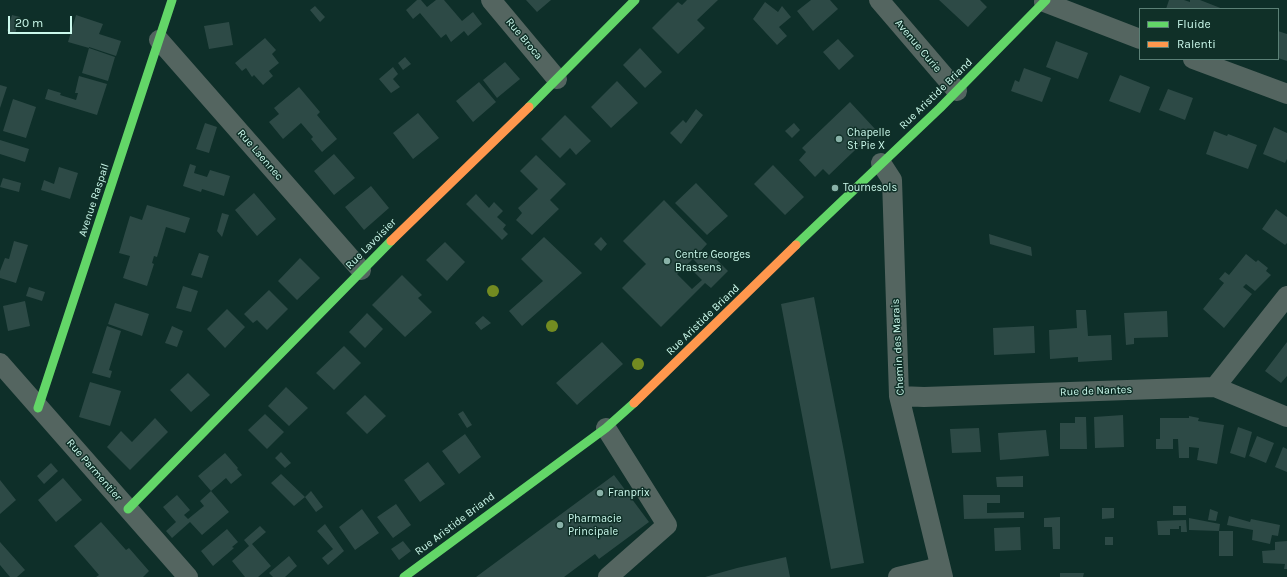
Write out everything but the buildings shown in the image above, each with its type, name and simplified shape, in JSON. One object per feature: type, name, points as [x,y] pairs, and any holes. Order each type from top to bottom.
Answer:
[{"type":"street","name":"Avenue Raspail","points":[[38,408],[172,0]]},
{"type":"street","name":"Rue Broca","points":[[491,0],[557,79]]},
{"type":"street","name":"Rue Lavoisier","points":[[128,509],[361,270],[557,79],[635,0]]},
{"type":"street","name":"Avenue Curie","points":[[879,0],[957,91]]},
{"type":"street","name":"Rue Aristide Briand","points":[[404,577],[606,428],[637,401],[957,91],[1045,1]]},
{"type":"street","points":[[1045,1],[1139,39]]},
{"type":"street","name":"Rue Laennec","points":[[159,40],[361,270]]},
{"type":"street","points":[[1196,60],[1287,94]]},
{"type":"street","name":"Chemin des Marais","points":[[881,163],[892,180],[899,396],[941,572]]},
{"type":"street","points":[[1215,387],[1287,296]]},
{"type":"street","name":"Rue Parmentier","points":[[0,363],[188,577]]},
{"type":"street","name":"Rue de Nantes","points":[[899,396],[924,398],[1215,387],[1287,417]]},
{"type":"street","points":[[606,428],[667,525],[608,577]]},
{"type":"street","points":[[898,577],[941,572]]},
{"type":"traffic: fast","points":[[38,408],[172,0]]},
{"type":"traffic: fast","points":[[529,107],[635,0]]},
{"type":"traffic: fast","points":[[796,245],[940,108],[1046,0]]},
{"type":"traffic: fast","points":[[128,509],[391,241]]},
{"type":"traffic: fast","points":[[404,577],[606,428],[634,403]]},
{"type":"traffic: slow","points":[[391,241],[529,107]]},
{"type":"traffic: slow","points":[[634,403],[796,245]]},
{"type":"place","name":"Chapelle St Pie X","points":[[839,139]]},
{"type":"place","name":"Tournesols","points":[[835,188]]},
{"type":"place","name":"Centre Georges Brassens","points":[[667,261]]},
{"type":"place","name":"Franprix","points":[[600,493]]},
{"type":"place","name":"Pharmacie Principale","points":[[560,525]]}]
